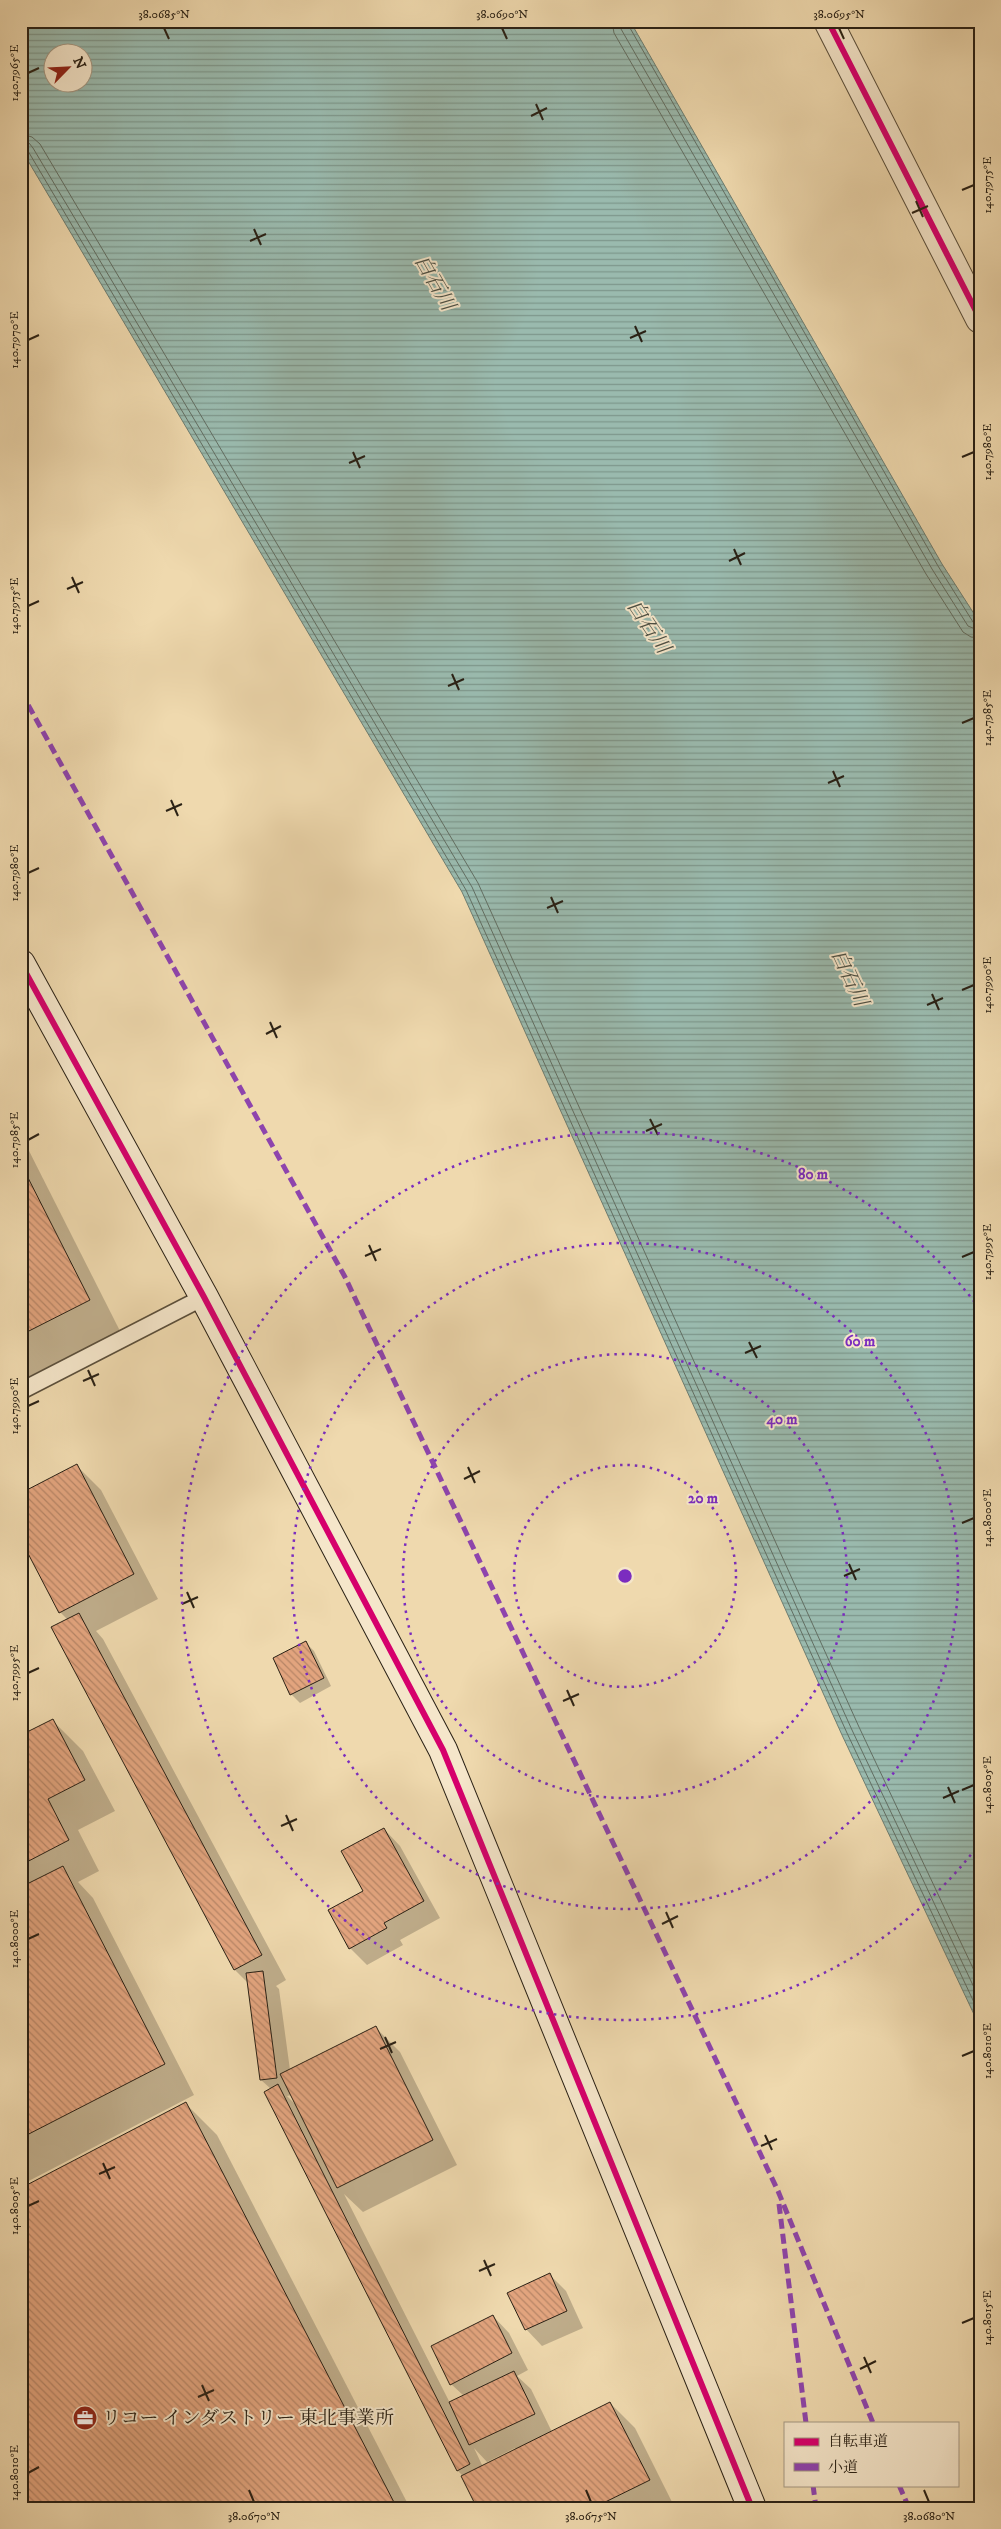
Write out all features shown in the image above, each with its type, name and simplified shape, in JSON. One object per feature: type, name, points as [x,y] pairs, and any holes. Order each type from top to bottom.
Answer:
[{"type":"street","points":[[828,21],[980,319]]},
{"type":"street","points":[[21,964],[204,1297],[443,1750],[752,2508]]},
{"type":"lane","points":[[21,1391],[204,1297]]},
{"type":"water","name":"白石川","points":[[21,21],[630,21],[942,564],[980,623],[980,2027],[842,1735],[462,892],[21,149]]},
{"type":"building","points":[[21,1164],[90,1300],[21,1335]]},
{"type":"building","points":[[77,1464],[134,1574],[59,1613],[21,1540],[21,1493]]},
{"type":"building","points":[[79,1613],[262,1955],[234,1970],[51,1627]]},
{"type":"building","points":[[306,1641],[324,1678],[290,1695],[273,1658]]},
{"type":"building","points":[[53,1719],[85,1780],[48,1799],[69,1840],[21,1865],[21,1735]]},
{"type":"building","points":[[384,1828],[424,1901],[384,1923],[387,1928],[349,1949],[328,1910],[363,1891],[341,1851]]},
{"type":"building","points":[[63,1866],[165,2064],[21,2138],[21,1887]]},
{"type":"building","points":[[263,1971],[277,2078],[260,2080],[246,1973]]},
{"type":"building","points":[[376,2026],[433,2140],[337,2188],[280,2074]]},
{"type":"building","points":[[278,2084],[470,2464],[457,2471],[264,2092]]},
{"type":"building","points":[[186,2102],[397,2508],[21,2508],[21,2188]]},
{"type":"building","points":[[550,2273],[567,2311],[525,2330],[507,2293]]},
{"type":"building","points":[[493,2315],[512,2353],[450,2385],[431,2346]]},
{"type":"building","points":[[514,2371],[535,2414],[469,2445],[449,2402]]},
{"type":"building","points":[[610,2402],[650,2480],[593,2508],[477,2508],[461,2476]]},
{"type":"marked path","points":[[21,692],[345,1277],[778,2191],[873,2422]]},
{"type":"marked path","points":[[779,2204],[806,2422]]},
{"type":"marked path","points":[[813,2486],[816,2508]]},
{"type":"marked path","points":[[899,2486],[909,2508]]},
{"type":"cycle path","points":[[828,21],[980,319]]},
{"type":"cycle path","points":[[21,964],[204,1297],[443,1750],[752,2508]]},
{"type":"place","name":"リコー インダストリー 東北事業所","points":[[85,2418]]}]
